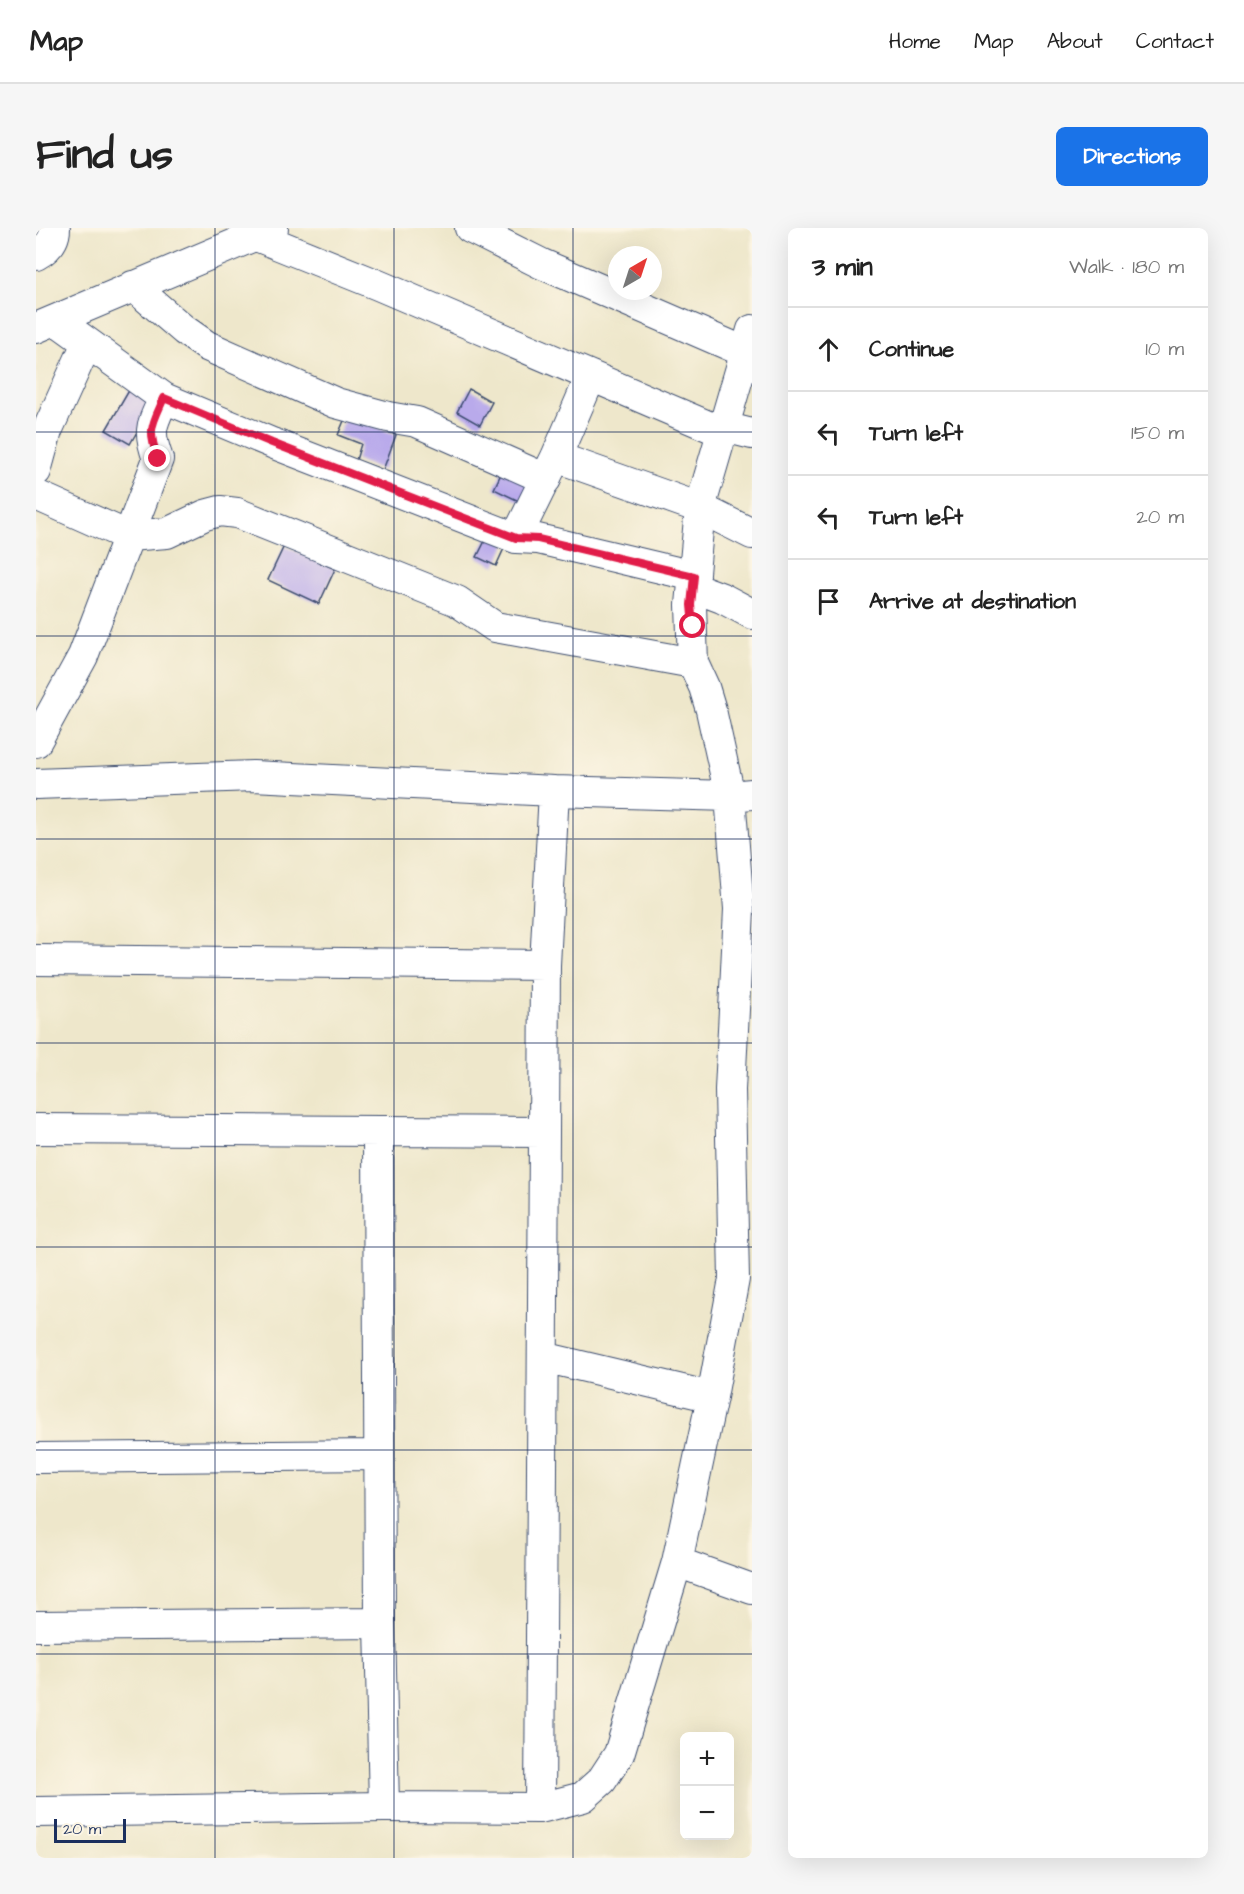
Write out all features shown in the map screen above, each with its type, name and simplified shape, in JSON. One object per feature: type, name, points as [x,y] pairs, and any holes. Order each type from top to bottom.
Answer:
[{"type":"street","points":[[36,255],[47,249],[55,235],[55,228]]},
{"type":"street","points":[[36,1812],[384,1807],[540,1808],[583,1797],[602,1780],[619,1754],[677,1562],[712,1397],[743,1278],[730,1090],[746,912],[741,795],[704,687],[693,663],[691,605],[700,508],[750,346],[542,264],[470,228]]},
{"type":"street","points":[[46,324],[263,232],[378,285],[722,432],[736,430],[752,434]]},
{"type":"street","points":[[133,286],[184,330],[207,346],[336,403],[417,422],[551,468],[700,508],[752,534]]},
{"type":"street","points":[[46,324],[87,343],[164,398],[272,443],[516,538],[538,539],[693,582],[752,614]]},
{"type":"street","points":[[36,471],[47,431],[87,343]]},
{"type":"street","points":[[516,538],[551,468],[591,376]]},
{"type":"street","points":[[36,742],[83,656],[158,459],[151,429],[164,398]]},
{"type":"street","points":[[36,495],[128,536],[167,533],[205,515],[220,511],[237,513],[457,601],[495,627],[693,663]]},
{"type":"street","points":[[36,784],[253,776],[554,791],[741,795]]},
{"type":"street","points":[[540,1808],[545,964],[554,791]]},
{"type":"street","points":[[36,960],[545,964]]},
{"type":"street","points":[[36,1129],[543,1132]]},
{"type":"street","points":[[378,1132],[380,1623],[384,1807]]},
{"type":"street","points":[[543,1357],[712,1397]]},
{"type":"street","points":[[36,1458],[379,1455]]},
{"type":"street","points":[[677,1562],[752,1589]]},
{"type":"street","points":[[36,1626],[380,1623]]},
{"type":"building","points":[[131,387],[155,400],[130,444],[106,430]]},
{"type":"building","points":[[469,389],[492,402],[480,425],[457,412]]},
{"type":"building","points":[[346,416],[396,435],[383,470],[356,460],[361,444],[338,435]]},
{"type":"building","points":[[505,465],[534,479],[523,503],[494,489]]},
{"type":"building","points":[[488,535],[506,544],[496,566],[477,557]]},
{"type":"building","points":[[284,546],[335,569],[319,604],[268,580]]},
{"type":"route","points":[[158,459],[151,429],[164,398],[272,443],[516,538],[538,539],[694,576],[691,605],[693,626]]}]
